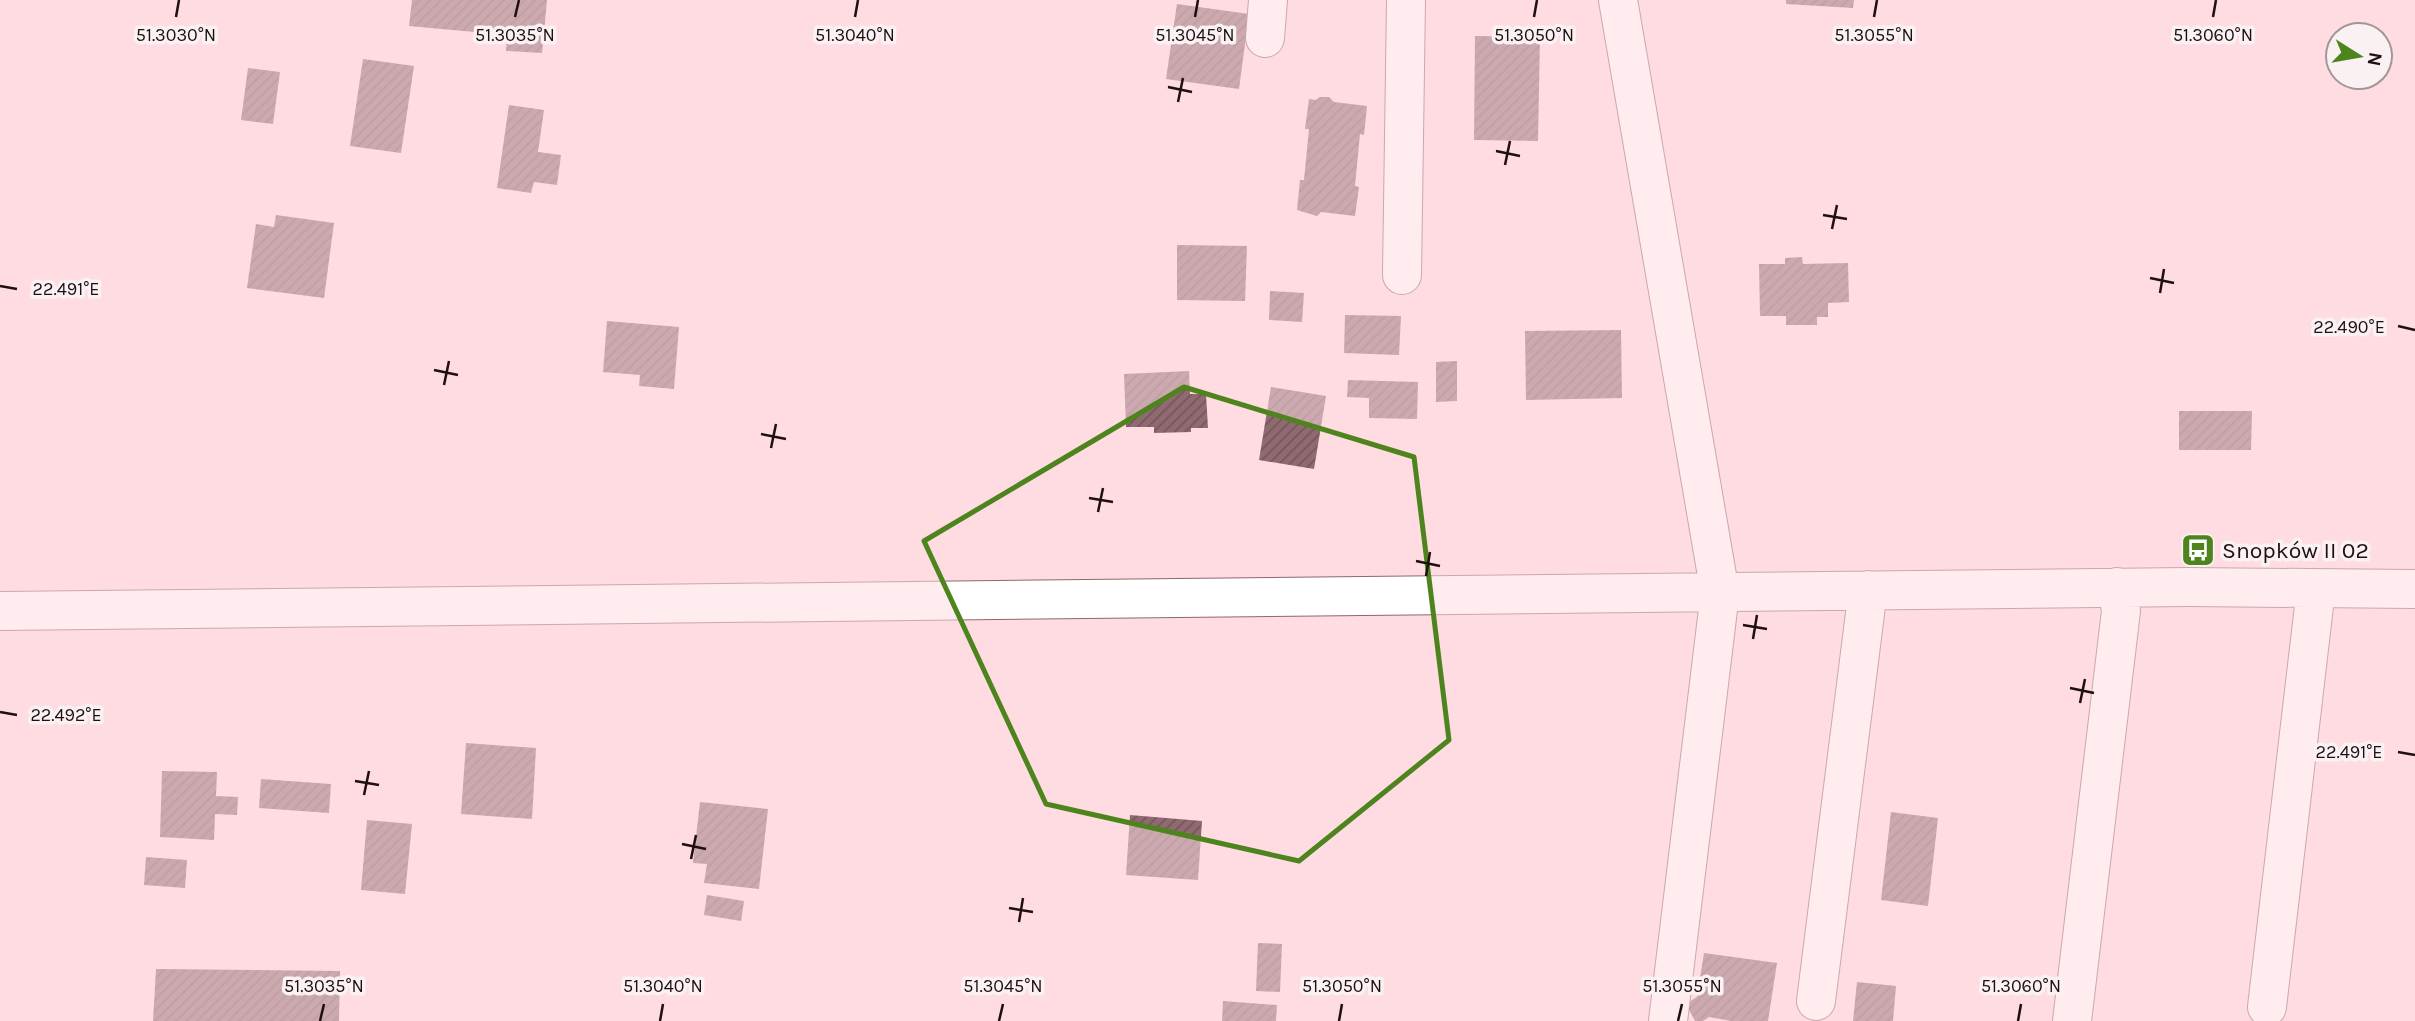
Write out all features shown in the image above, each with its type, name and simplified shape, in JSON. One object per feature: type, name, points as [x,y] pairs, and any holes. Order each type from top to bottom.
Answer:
[{"type":"street","points":[[1265,38],[1268,0]]},
{"type":"street","points":[[1402,275],[1406,0]]},
{"type":"street","points":[[1618,0],[1720,593],[1668,1021]]},
{"type":"street","points":[[0,611],[2117,587],[2415,589]]},
{"type":"street","points":[[2072,1021],[2121,611],[2117,587]]},
{"type":"street","points":[[2267,1007],[2316,589]]},
{"type":"street","points":[[1816,1001],[1868,590]]},
{"type":"highlighted area","points":[[1184,387],[1414,457],[1449,740],[1299,861],[1046,804],[924,541]]},
{"type":"building","points":[[412,0],[547,0],[542,53],[506,51],[507,35],[409,26]]},
{"type":"building","points":[[1786,0],[1854,0],[1853,8],[1786,4]]},
{"type":"building","points":[[1177,4],[1249,14],[1239,89],[1166,79]]},
{"type":"building","points":[[1475,36],[1540,37],[1538,141],[1474,140]]},
{"type":"building","points":[[363,59],[414,66],[401,153],[350,146]]},
{"type":"building","points":[[248,68],[280,72],[273,124],[241,120]]},
{"type":"building","points":[[1329,97],[1334,102],[1367,106],[1364,135],[1360,134],[1355,186],[1359,187],[1355,216],[1321,212],[1317,216],[1297,210],[1300,180],[1304,180],[1309,129],[1305,129],[1309,99],[1316,100]]},
{"type":"building","points":[[509,105],[544,110],[538,152],[561,155],[557,185],[534,182],[531,193],[497,188]]},
{"type":"building","points":[[276,215],[334,223],[324,298],[247,288],[256,224],[274,227]]},
{"type":"building","points":[[1177,245],[1247,246],[1245,301],[1177,300]]},
{"type":"building","points":[[1802,257],[1803,264],[1848,263],[1849,302],[1828,303],[1828,317],[1817,317],[1817,325],[1786,325],[1786,316],[1760,316],[1759,264],[1785,264],[1785,258]]},
{"type":"building","points":[[1270,291],[1304,293],[1302,322],[1269,320]]},
{"type":"building","points":[[1345,315],[1401,316],[1399,355],[1344,353]]},
{"type":"building","points":[[607,321],[679,327],[674,389],[639,386],[640,375],[603,372]]},
{"type":"building","points":[[1621,330],[1622,398],[1526,400],[1525,331]]},
{"type":"building","points":[[1457,361],[1457,401],[1436,402],[1436,362]]},
{"type":"building","points":[[1189,371],[1190,394],[1206,394],[1208,428],[1191,428],[1191,432],[1154,433],[1154,427],[1126,427],[1124,374]]},
{"type":"building","points":[[1348,380],[1418,382],[1417,419],[1369,418],[1369,398],[1347,397]]},
{"type":"building","points":[[1271,387],[1326,396],[1314,469],[1259,460]]},
{"type":"building","points":[[2179,411],[2252,411],[2251,450],[2179,450]]},
{"type":"building","points":[[466,743],[536,748],[532,819],[461,814]]},
{"type":"building","points":[[162,771],[217,772],[216,796],[238,797],[237,815],[215,814],[214,840],[160,837]]},
{"type":"building","points":[[261,779],[331,784],[329,813],[259,808]]},
{"type":"building","points":[[700,802],[768,809],[759,889],[704,883],[707,864],[693,863]]},
{"type":"building","points":[[1891,812],[1938,818],[1928,906],[1881,900]]},
{"type":"building","points":[[1130,815],[1202,821],[1198,880],[1126,875]]},
{"type":"building","points":[[367,820],[412,824],[405,894],[361,890]]},
{"type":"building","points":[[146,857],[187,860],[185,888],[144,885]]},
{"type":"building","points":[[707,895],[744,901],[741,921],[704,915]]},
{"type":"building","points":[[1258,943],[1282,944],[1280,992],[1256,991]]},
{"type":"building","points":[[1704,953],[1777,963],[1768,1021],[1731,1021],[1709,1017],[1703,1021],[1695,1021],[1686,1004],[1697,997]]},
{"type":"building","points":[[156,969],[340,971],[339,1021],[153,1021]]},
{"type":"building","points":[[1857,982],[1896,986],[1893,1021],[1853,1021]]},
{"type":"building","points":[[1223,1001],[1277,1005],[1276,1021],[1222,1021]]},
{"type":"place","name":"Snopków II 02","points":[[2198,550]]}]
